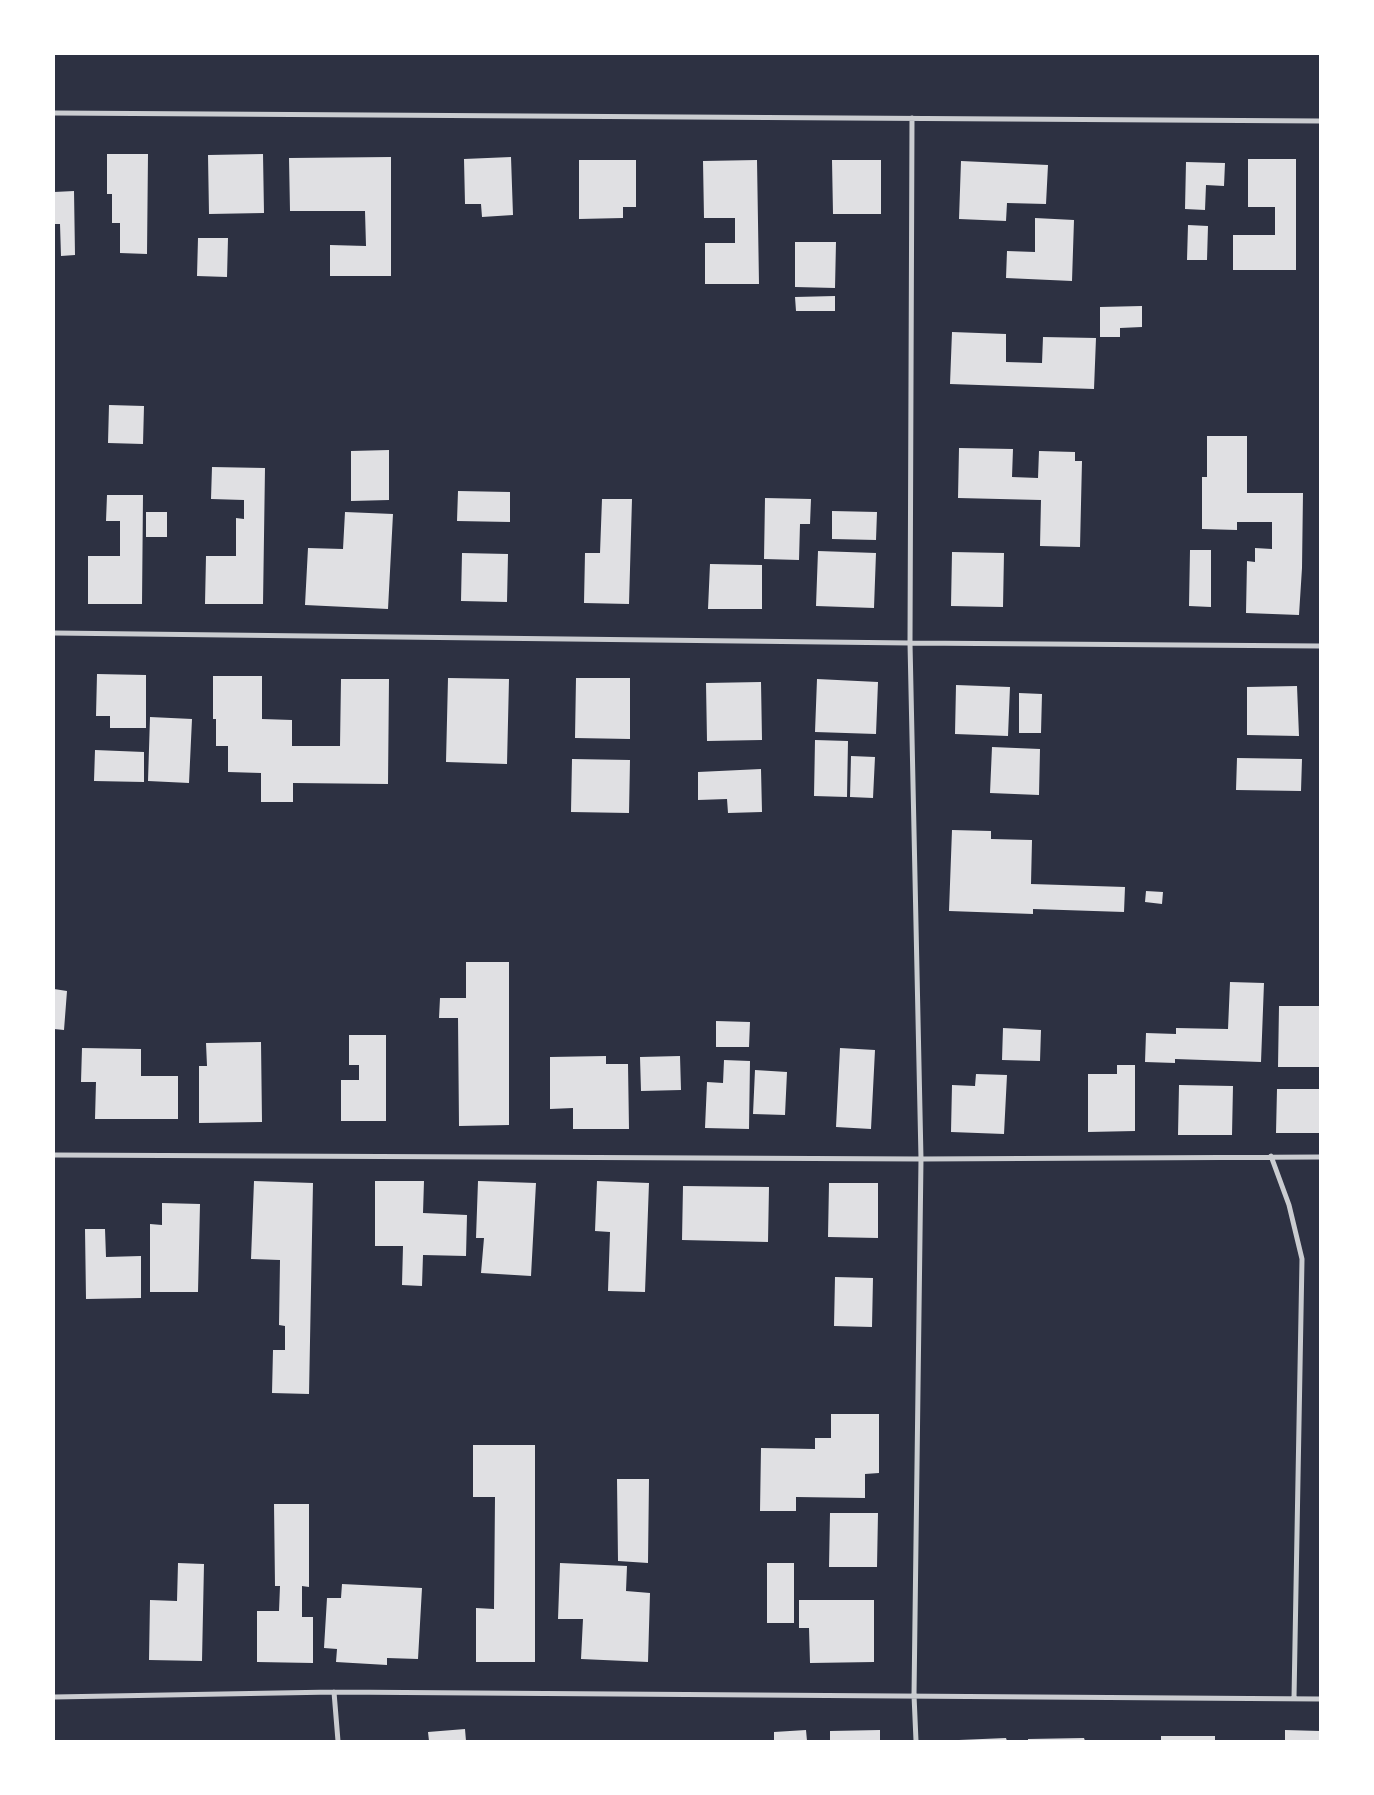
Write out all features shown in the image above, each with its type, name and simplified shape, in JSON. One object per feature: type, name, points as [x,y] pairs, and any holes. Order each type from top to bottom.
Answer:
[{"type":"street","points":[[54,113],[1320,121]]},
{"type":"street","points":[[912,118],[910,643],[920,1159],[914,1695],[916,1741]]},
{"type":"street","points":[[54,633],[1320,646]]},
{"type":"street","points":[[54,1155],[920,1159],[1320,1156]]},
{"type":"street","points":[[1271,1156],[1289,1205],[1302,1259],[1294,1698]]},
{"type":"street","points":[[54,1697],[334,1692],[1320,1699]]},
{"type":"street","points":[[334,1692],[338,1741]]},
{"type":"building","points":[[107,154],[148,154],[147,254],[120,253],[120,223],[112,223],[112,194],[107,194]]},
{"type":"building","points":[[263,154],[264,213],[209,214],[208,155]]},
{"type":"building","points":[[391,157],[391,276],[330,276],[330,245],[366,246],[365,211],[290,211],[289,158]]},
{"type":"building","points":[[511,157],[513,215],[482,217],[481,204],[465,204],[464,159]]},
{"type":"building","points":[[1248,159],[1296,159],[1296,270],[1233,270],[1233,235],[1275,235],[1275,207],[1248,207]]},
{"type":"building","points":[[579,160],[636,160],[636,207],[623,207],[623,218],[579,219]]},
{"type":"building","points":[[757,160],[759,284],[705,284],[705,243],[735,243],[735,218],[704,218],[703,161]]},
{"type":"building","points":[[832,160],[881,160],[881,214],[833,214]]},
{"type":"building","points":[[961,161],[1048,165],[1046,204],[1007,203],[1006,221],[959,219]]},
{"type":"building","points":[[1186,162],[1225,163],[1224,186],[1206,185],[1205,210],[1185,209]]},
{"type":"building","points":[[74,191],[75,255],[61,256],[60,224],[54,224],[54,192]]},
{"type":"building","points":[[1035,218],[1074,220],[1072,281],[1006,278],[1007,251],[1035,252]]},
{"type":"building","points":[[1188,225],[1208,226],[1207,260],[1187,260]]},
{"type":"building","points":[[198,238],[228,238],[227,277],[197,276]]},
{"type":"building","points":[[795,242],[836,242],[835,288],[795,287]]},
{"type":"building","points":[[835,296],[835,311],[796,311],[795,297]]},
{"type":"building","points":[[1142,306],[1142,327],[1120,328],[1120,337],[1100,337],[1100,307]]},
{"type":"building","points":[[952,332],[1006,334],[1006,362],[1042,363],[1043,337],[1096,338],[1094,389],[950,384]]},
{"type":"building","points":[[109,405],[144,406],[143,444],[108,443]]},
{"type":"building","points":[[1207,436],[1247,436],[1247,493],[1303,493],[1299,615],[1246,613],[1247,561],[1255,562],[1255,548],[1272,549],[1272,522],[1237,522],[1237,530],[1202,529],[1202,477],[1207,477]]},
{"type":"building","points":[[959,448],[1013,449],[1012,477],[1038,478],[1039,451],[1075,452],[1075,461],[1082,461],[1080,547],[1040,546],[1041,500],[958,498]]},
{"type":"building","points":[[389,450],[389,500],[351,501],[351,451]]},
{"type":"building","points":[[212,467],[265,468],[263,604],[205,604],[206,556],[236,556],[236,518],[244,519],[244,500],[211,499]]},
{"type":"building","points":[[458,491],[510,492],[510,522],[457,521]]},
{"type":"building","points":[[107,495],[143,495],[142,604],[88,604],[88,556],[120,556],[120,521],[106,521]]},
{"type":"building","points":[[765,498],[811,499],[810,524],[800,524],[799,560],[764,559]]},
{"type":"building","points":[[602,499],[632,499],[629,604],[584,603],[585,553],[600,553]]},
{"type":"building","points":[[832,511],[877,512],[876,540],[832,539]]},
{"type":"building","points":[[146,512],[167,512],[167,537],[146,537]]},
{"type":"building","points":[[345,512],[393,514],[388,609],[305,605],[308,548],[343,549]]},
{"type":"building","points":[[1190,550],[1211,550],[1211,607],[1189,606]]},
{"type":"building","points":[[818,551],[876,553],[874,608],[816,606]]},
{"type":"building","points":[[952,552],[1004,553],[1003,607],[951,606]]},
{"type":"building","points":[[462,553],[508,554],[507,602],[461,601]]},
{"type":"building","points":[[710,564],[762,565],[762,609],[708,609]]},
{"type":"building","points":[[97,674],[146,675],[146,728],[110,728],[110,716],[96,716]]},
{"type":"building","points":[[213,676],[262,676],[262,719],[292,720],[292,746],[340,746],[341,679],[389,679],[388,784],[293,783],[293,802],[261,802],[261,773],[228,772],[228,746],[216,746],[216,719],[213,719]]},
{"type":"building","points":[[448,678],[509,679],[507,764],[446,762]]},
{"type":"building","points":[[576,678],[630,678],[630,739],[575,738]]},
{"type":"building","points":[[817,679],[878,682],[876,734],[815,732]]},
{"type":"building","points":[[761,682],[762,740],[707,741],[706,683]]},
{"type":"building","points":[[956,685],[1010,687],[1008,736],[955,734]]},
{"type":"building","points":[[1297,686],[1299,736],[1247,735],[1247,687]]},
{"type":"building","points":[[1019,693],[1042,694],[1041,733],[1019,733]]},
{"type":"building","points":[[150,717],[192,719],[189,783],[148,781]]},
{"type":"building","points":[[815,740],[848,741],[847,797],[814,796]]},
{"type":"building","points":[[992,747],[1040,749],[1039,795],[990,793]]},
{"type":"building","points":[[95,750],[144,752],[144,782],[94,781]]},
{"type":"building","points":[[851,756],[875,757],[873,798],[850,797]]},
{"type":"building","points":[[1237,758],[1302,759],[1301,791],[1236,790]]},
{"type":"building","points":[[572,759],[630,760],[629,813],[571,812]]},
{"type":"building","points":[[761,769],[762,812],[728,813],[727,799],[698,800],[698,772]]},
{"type":"building","points":[[952,830],[991,831],[991,839],[1032,840],[1031,884],[1125,887],[1124,912],[1033,909],[1033,914],[949,911]]},
{"type":"building","points":[[1146,891],[1163,892],[1162,904],[1145,902]]},
{"type":"building","points":[[466,962],[509,962],[509,1125],[459,1126],[458,1018],[439,1018],[440,998],[466,998]]},
{"type":"building","points":[[1230,982],[1264,983],[1261,1062],[1175,1059],[1175,1063],[1145,1062],[1146,1033],[1176,1034],[1176,1028],[1228,1029]]},
{"type":"building","points":[[54,989],[67,991],[64,1030],[54,1029]]},
{"type":"building","points":[[1279,1006],[1320,1006],[1320,1067],[1278,1067]]},
{"type":"building","points":[[716,1021],[750,1022],[749,1047],[716,1047]]},
{"type":"building","points":[[1003,1028],[1041,1030],[1040,1061],[1002,1060]]},
{"type":"building","points":[[349,1035],[386,1035],[386,1121],[341,1121],[341,1080],[359,1080],[359,1065],[349,1065]]},
{"type":"building","points":[[261,1042],[262,1122],[199,1123],[199,1066],[207,1066],[206,1043]]},
{"type":"building","points":[[82,1048],[141,1049],[141,1076],[178,1076],[178,1119],[95,1119],[96,1082],[81,1082]]},
{"type":"building","points":[[840,1048],[875,1050],[871,1129],[836,1127]]},
{"type":"building","points":[[606,1056],[606,1064],[628,1064],[629,1129],[573,1129],[573,1108],[550,1109],[550,1057]]},
{"type":"building","points":[[680,1056],[681,1090],[641,1091],[640,1057]]},
{"type":"building","points":[[724,1060],[750,1061],[749,1129],[705,1128],[707,1082],[723,1083]]},
{"type":"building","points":[[1117,1065],[1135,1065],[1135,1131],[1088,1132],[1088,1074],[1117,1074]]},
{"type":"building","points":[[755,1070],[787,1072],[785,1115],[753,1114]]},
{"type":"building","points":[[976,1074],[1007,1075],[1004,1134],[951,1132],[952,1085],[975,1086]]},
{"type":"building","points":[[1179,1085],[1233,1086],[1232,1135],[1178,1135]]},
{"type":"building","points":[[1277,1089],[1320,1089],[1320,1133],[1276,1133]]},
{"type":"building","points":[[254,1181],[313,1183],[309,1394],[272,1393],[273,1350],[285,1350],[285,1326],[279,1325],[280,1260],[251,1259]]},
{"type":"building","points":[[375,1181],[424,1181],[423,1213],[467,1215],[466,1256],[423,1255],[422,1286],[402,1285],[403,1246],[375,1246]]},
{"type":"building","points":[[478,1181],[536,1183],[531,1276],[481,1273],[484,1238],[476,1238]]},
{"type":"building","points":[[597,1181],[649,1183],[645,1292],[608,1291],[610,1232],[595,1231]]},
{"type":"building","points":[[829,1183],[878,1183],[878,1238],[828,1237]]},
{"type":"building","points":[[683,1186],[769,1187],[768,1242],[682,1240]]},
{"type":"building","points":[[162,1203],[200,1204],[198,1292],[150,1292],[150,1224],[162,1225]]},
{"type":"building","points":[[85,1229],[105,1229],[106,1257],[141,1256],[141,1298],[86,1299]]},
{"type":"building","points":[[835,1277],[873,1278],[872,1327],[834,1326]]},
{"type":"building","points":[[831,1414],[879,1414],[879,1473],[865,1474],[865,1498],[796,1497],[796,1511],[760,1511],[761,1448],[815,1449],[815,1438],[831,1438]]},
{"type":"building","points":[[473,1445],[535,1445],[535,1662],[476,1662],[476,1608],[494,1609],[495,1497],[473,1497]]},
{"type":"building","points":[[617,1479],[649,1479],[648,1563],[618,1561]]},
{"type":"building","points":[[274,1504],[309,1504],[309,1587],[302,1586],[302,1617],[313,1617],[313,1663],[257,1662],[257,1611],[279,1611],[280,1586],[275,1586]]},
{"type":"building","points":[[830,1513],[878,1513],[877,1567],[829,1567]]},
{"type":"building","points":[[178,1563],[204,1564],[202,1661],[149,1660],[150,1600],[177,1601]]},
{"type":"building","points":[[560,1563],[627,1566],[626,1591],[650,1593],[648,1662],[581,1659],[583,1619],[558,1619]]},
{"type":"building","points":[[767,1563],[794,1563],[794,1623],[767,1623]]},
{"type":"building","points":[[342,1584],[422,1588],[418,1659],[387,1658],[387,1665],[336,1662],[337,1649],[324,1648],[327,1598],[341,1598]]},
{"type":"building","points":[[799,1600],[874,1600],[874,1662],[810,1663],[809,1628],[799,1628]]},
{"type":"building","points":[[465,1729],[466,1741],[429,1741],[428,1732]]},
{"type":"building","points":[[806,1730],[807,1741],[774,1741],[774,1732]]},
{"type":"building","points":[[880,1730],[880,1741],[830,1741],[830,1731]]},
{"type":"building","points":[[1285,1730],[1320,1731],[1320,1741],[1285,1741]]},
{"type":"building","points":[[1161,1736],[1215,1736],[1215,1741],[1161,1741]]},
{"type":"building","points":[[1006,1738],[1007,1741],[959,1741],[959,1740]]},
{"type":"building","points":[[1084,1738],[1085,1741],[1028,1741],[1028,1739]]}]
